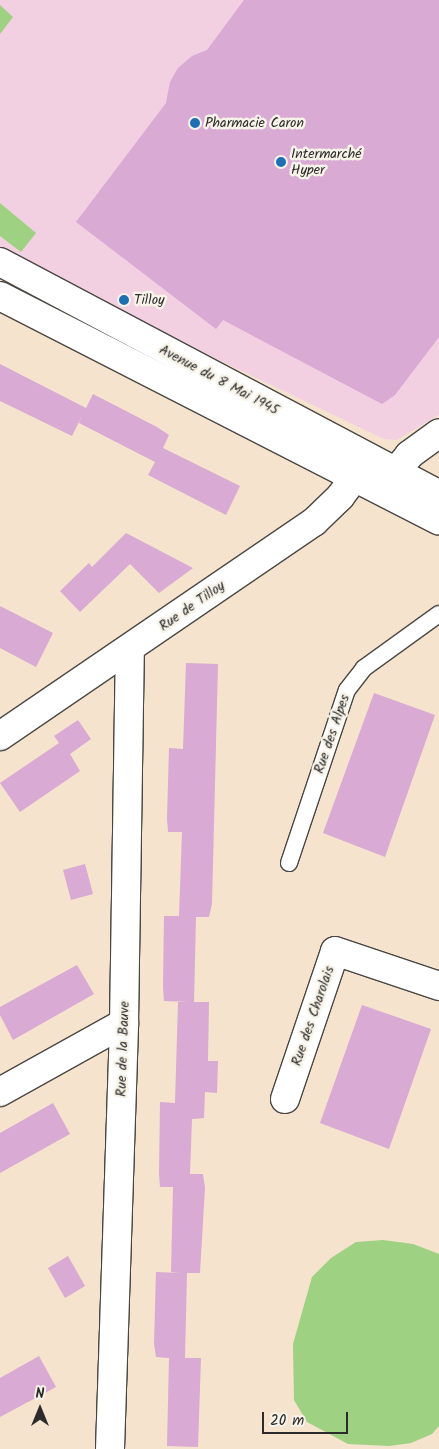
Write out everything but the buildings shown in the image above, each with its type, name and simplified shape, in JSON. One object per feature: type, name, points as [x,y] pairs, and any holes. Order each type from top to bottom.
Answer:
[{"type":"street","name":"Avenue du 8 Mai 1945","points":[[0,262],[73,301],[362,468]]},
{"type":"street","name":"Avenue du 8 Mai 1945","points":[[0,296],[387,481],[434,498]]},
{"type":"street","points":[[387,481],[408,455],[439,433]]},
{"type":"street","name":"Rue de Tilloy","points":[[7,723],[130,649],[314,522],[362,468]]},
{"type":"street","name":"Rue de la Bauve","points":[[110,1449],[124,1022],[130,649]]},
{"type":"street","name":"Rue des Charolais","points":[[285,1099],[335,951],[439,986]]},
{"type":"street","points":[[0,1092],[124,1022]]},
{"type":"lane","points":[[0,253],[73,301]]},
{"type":"lane","name":"Rue des Alpes","points":[[289,863],[347,690],[364,668],[439,614]]},
{"type":"shaded area","points":[[0,0],[439,0],[439,415],[396,440],[384,439],[0,255]]},
{"type":"green space","points":[[0,5],[13,17],[0,34]]},
{"type":"green space","points":[[0,203],[36,233],[21,252],[0,236]]},
{"type":"green space","points":[[383,1240],[413,1244],[439,1254],[439,1426],[432,1434],[411,1443],[389,1446],[348,1444],[307,1422],[294,1400],[293,1344],[312,1277],[331,1258],[356,1242]]},
{"type":"place","name":"Pharmacie Caron","points":[[195,123]]},
{"type":"place","name":"Intermarché Hyper","points":[[281,162]]},
{"type":"place","name":"Tilloy","points":[[124,300]]}]
